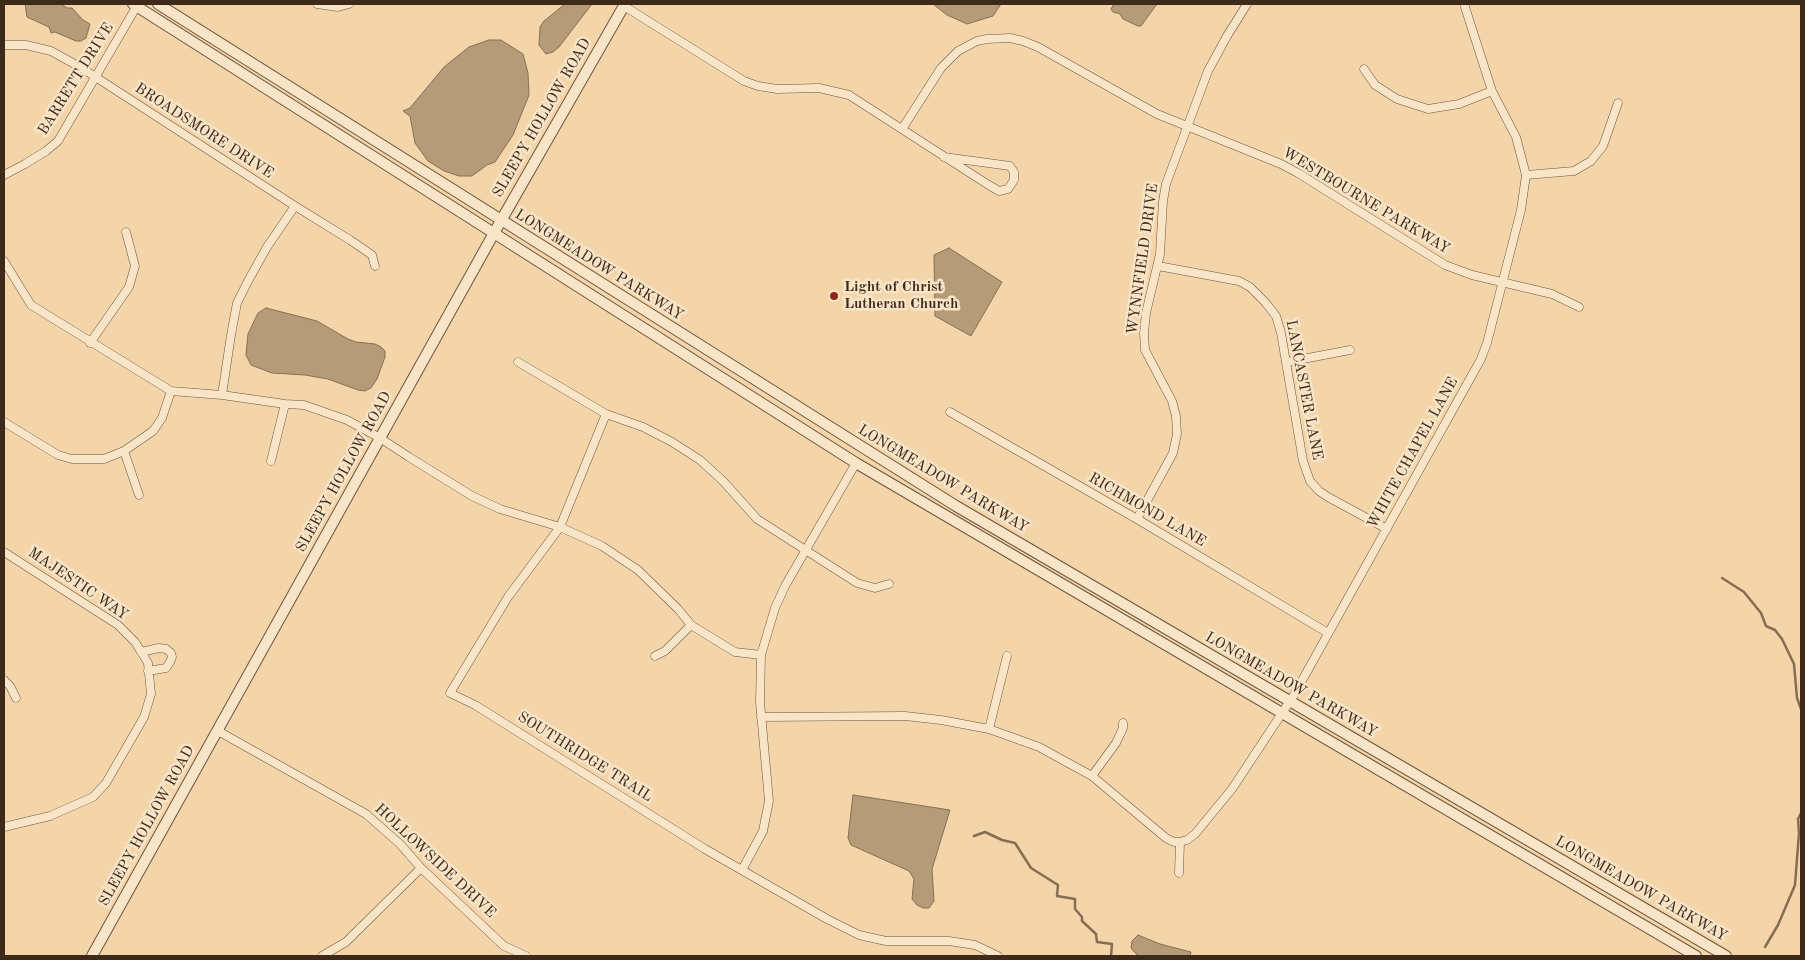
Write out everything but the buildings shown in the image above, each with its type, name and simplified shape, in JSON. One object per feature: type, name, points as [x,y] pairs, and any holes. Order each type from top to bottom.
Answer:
[{"type":"street","name":"LONGMEADOW PARKWAY","points":[[136,4],[856,463],[1696,956]]},
{"type":"street","name":"BARRETT DRIVE","points":[[4,175],[25,164],[58,141],[136,4]]},
{"type":"street","name":"LONGMEADOW PARKWAY","points":[[158,4],[956,506],[1726,956]]},
{"type":"street","points":[[317,4],[338,7],[349,4]]},
{"type":"street","name":"WYNNFIELD DRIVE","points":[[1137,519],[1173,453],[1177,434],[1176,416],[1172,401],[1145,350],[1144,332],[1146,313],[1158,266],[1166,184],[1208,71],[1227,36],[1248,4]]},
{"type":"street","name":"WHITE CHAPEL LANE","points":[[1180,842],[1195,834],[1211,816],[1232,789],[1290,702],[1481,359],[1487,343],[1521,210],[1526,175],[1516,137],[1492,91],[1464,4]]},
{"type":"street","name":"SLEEPY HOLLOW ROAD","points":[[92,956],[494,233],[625,5]]},
{"type":"street","points":[[625,5],[744,81],[758,86],[777,89],[819,88],[849,95],[944,157],[999,191],[1008,189],[1014,180],[1014,172],[1010,166],[944,157]]},
{"type":"street","name":"WESTBOURNE PARKWAY","points":[[902,129],[941,68],[958,51],[977,41],[998,38],[1023,41],[1038,47],[1157,114],[1281,164],[1298,173],[1445,265],[1472,275],[1552,294],[1579,307]]},
{"type":"street","name":"BROADSMORE DRIVE","points":[[4,44],[26,45],[50,51],[80,67],[372,255],[375,266]]},
{"type":"street","points":[[1364,69],[1375,85],[1397,99],[1428,109],[1458,104],[1492,91]]},
{"type":"street","points":[[1526,175],[1574,171],[1591,161],[1603,146],[1618,103]]},
{"type":"street","points":[[222,395],[237,303],[267,247],[295,206]]},
{"type":"street","points":[[90,343],[129,287],[135,266],[126,232]]},
{"type":"street","points":[[4,261],[30,305],[170,391],[304,405],[339,417],[380,438],[472,496],[500,509],[560,527],[614,553],[638,570],[678,609],[691,625],[734,652],[761,656]]},
{"type":"street","name":"LANCASTER LANE","points":[[1158,266],[1239,281],[1250,287],[1265,302],[1276,316],[1287,362],[1303,461],[1310,481],[1328,497],[1386,528]]},
{"type":"street","points":[[1287,362],[1350,350]]},
{"type":"street","points":[[518,362],[606,414],[643,427],[672,442],[700,460],[724,482],[757,519],[857,583],[875,588],[889,584]]},
{"type":"street","points":[[4,422],[58,455],[72,459],[104,460],[124,451],[152,432],[162,418],[170,391]]},
{"type":"street","points":[[271,461],[285,404]]},
{"type":"street","name":"RICHMOND LANE","points":[[950,412],[1137,519],[1328,633]]},
{"type":"street","name":"SOUTHRIDGE TRAIL","points":[[606,414],[560,527],[508,598],[450,693],[475,705],[742,870],[827,919],[859,935],[886,941],[949,941],[975,945],[998,956]]},
{"type":"street","points":[[124,451],[139,495]]},
{"type":"street","points":[[742,870],[757,844],[767,817],[769,789],[761,717],[761,656],[775,608],[805,551],[856,463]]},
{"type":"street","name":"MAJESTIC WAY","points":[[4,552],[118,625],[135,642],[148,663],[151,694],[144,717],[106,783],[93,797],[50,816],[4,826]]},
{"type":"street","points":[[655,656],[665,651],[691,625]]},
{"type":"street","points":[[141,652],[159,648],[166,649],[171,653],[172,657],[166,668],[148,671]]},
{"type":"street","points":[[989,729],[1007,656]]},
{"type":"street","points":[[4,680],[10,686],[16,698]]},
{"type":"street","points":[[761,717],[905,716],[941,720],[989,729],[1039,747],[1092,776],[1166,838],[1174,842],[1180,842],[1179,873]]},
{"type":"street","points":[[1092,776],[1116,743],[1121,734],[1123,723]]},
{"type":"street","name":"HOLLOWSIDE DRIVE","points":[[218,731],[366,814],[400,844],[421,868],[504,946],[526,956]]},
{"type":"street","points":[[322,956],[346,942],[421,868]]},
{"type":"shaded area","points":[[25,4],[61,4],[67,8],[72,8],[83,20],[90,24],[86,38],[76,41],[55,32],[51,33],[49,27],[27,17]]},
{"type":"shaded area","points":[[565,4],[592,4],[559,47],[553,52],[546,54],[539,45],[540,27],[544,21]]},
{"type":"shaded area","points":[[933,4],[1001,4],[993,16],[967,24],[947,15]]},
{"type":"shaded area","points":[[1114,4],[1157,4],[1141,26],[1138,26],[1123,19],[1120,14],[1113,12],[1111,9]]},
{"type":"shaded area","points":[[489,40],[501,40],[523,54],[528,73],[529,95],[513,135],[495,162],[487,165],[472,176],[459,176],[444,171],[428,161],[415,143],[410,116],[403,111],[410,108],[444,67],[469,47]]},
{"type":"shaded area","points":[[949,248],[1002,282],[971,336],[935,316],[934,255]]},
{"type":"shaded area","points":[[266,308],[317,321],[348,339],[375,344],[381,347],[385,351],[385,357],[377,379],[371,388],[365,391],[358,390],[328,379],[305,375],[272,373],[251,365],[246,355],[248,334],[258,313]]},
{"type":"shaded area","points":[[853,795],[950,810],[932,869],[934,901],[929,908],[917,905],[912,899],[914,879],[909,871],[851,845],[848,838]]},
{"type":"shaded area","points":[[1138,935],[1160,944],[1191,952],[1190,956],[1138,956],[1131,948],[1132,941]]},
{"type":"waterway","points":[[1722,578],[1744,592],[1761,613],[1766,626],[1775,630],[1782,639],[1794,664],[1797,698],[1801,709]]},
{"type":"waterway","points":[[1765,947],[1778,925],[1795,885],[1799,833],[1798,819],[1801,813]]},
{"type":"waterway","points":[[974,836],[985,832],[1002,840],[1015,843],[1031,868],[1058,885],[1057,896],[1075,899],[1075,909],[1082,917],[1082,921],[1096,934],[1097,942],[1112,944],[1111,956]]},
{"type":"place","name":"Light of Christ Lutheran Church","points":[[834,296]]}]
